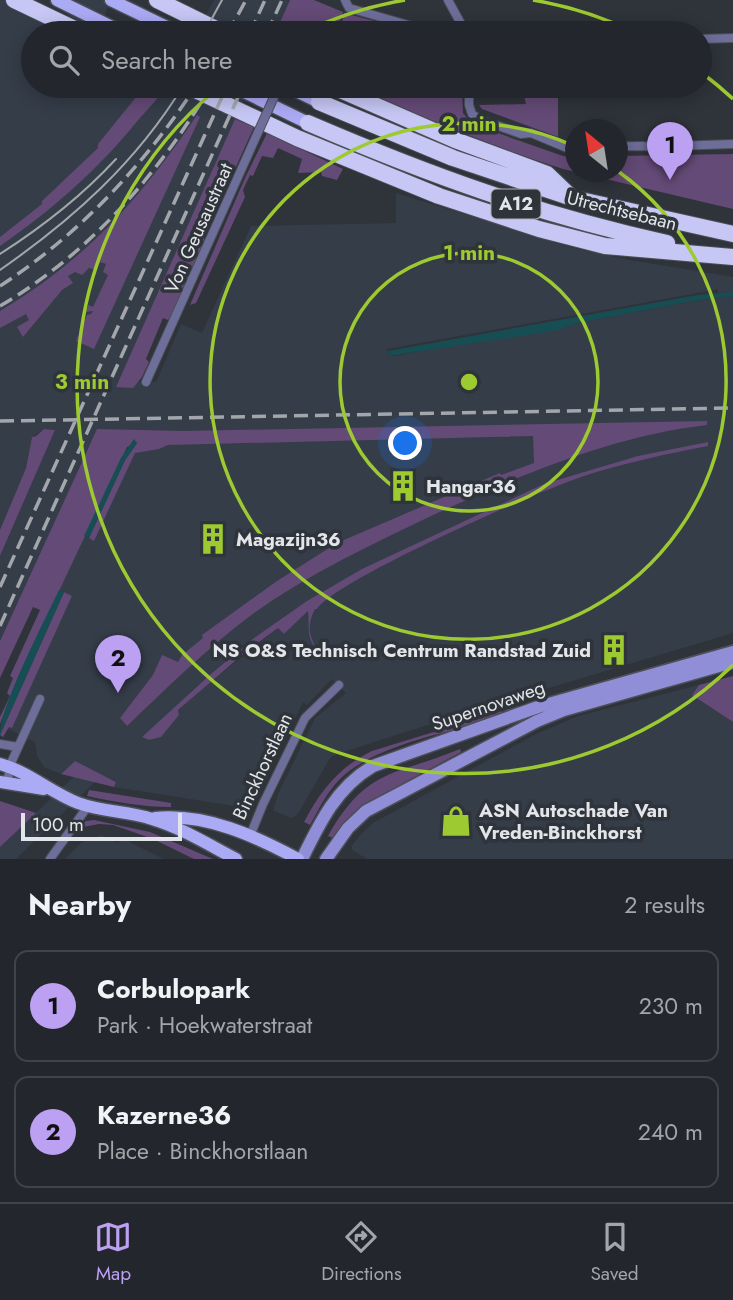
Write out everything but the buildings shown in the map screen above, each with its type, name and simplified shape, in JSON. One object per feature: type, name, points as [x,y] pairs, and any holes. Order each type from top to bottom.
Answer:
[{"type":"highway","points":[[14,0],[58,21]]},
{"type":"highway","points":[[157,0],[200,21]]},
{"type":"highway","name":"A12","points":[[212,98],[297,138],[439,196],[540,229],[605,246],[733,257]]},
{"type":"highway","name":"A12","points":[[358,98],[454,140],[547,174],[572,198]]},
{"type":"highway","name":"Utrechtsebaan","points":[[319,102],[453,158],[572,198],[733,234]]},
{"type":"highway","name":"Utrechtsebaan","points":[[308,123],[409,166],[520,205],[614,232],[733,257]]},
{"type":"main road","points":[[57,0],[100,21]]},
{"type":"main road","points":[[111,0],[154,21]]},
{"type":"main road","name":"Utrechtsebaan","points":[[257,98],[308,123]]},
{"type":"main road","name":"Utrechtsebaan","points":[[311,98],[319,102]]},
{"type":"main road","name":"Supernovaweg","points":[[300,859],[340,792],[373,766],[538,706],[733,652]]},
{"type":"main road","name":"Supernovaweg","points":[[326,859],[348,828],[366,811],[537,721],[564,710],[733,662]]},
{"type":"main road","name":"Binckhorstlaan","points":[[5,766],[88,806],[151,819],[236,859]]},
{"type":"main road","name":"Binckhorstlaan","points":[[4,782],[48,789]]},
{"type":"main road","name":"Binckhorstlaan","points":[[151,819],[192,819],[250,836],[300,859]]},
{"type":"street","points":[[448,0],[460,21]]},
{"type":"street","points":[[347,4],[399,21]]},
{"type":"street","points":[[712,38],[733,38]]},
{"type":"street","name":"Von Geusaustraat","points":[[146,383],[274,98]]},
{"type":"street","points":[[469,98],[472,114],[479,119],[522,134],[531,133],[565,147]]},
{"type":"street","points":[[628,147],[666,149],[673,146],[733,144]]},
{"type":"street","name":"Binckhorstlaan","points":[[250,836],[305,719],[339,685]]},
{"type":"street","name":"Binckhorstlaan","points":[[4,782],[5,766],[19,747],[40,699]]},
{"type":"street","points":[[0,744],[19,747]]},
{"type":"street","points":[[50,859],[88,806]]},
{"type":"shaded area","points":[[0,0],[13,0],[57,21],[21,21],[21,98],[245,98],[119,381],[156,382],[181,324],[202,333],[251,226],[396,223],[396,193],[569,247],[733,277],[733,292],[718,293],[718,289],[387,349],[389,356],[395,356],[498,337],[554,331],[578,323],[733,296],[733,633],[337,754],[330,758],[298,814],[292,818],[273,811],[278,794],[315,718],[346,693],[332,679],[307,705],[303,702],[262,788],[247,808],[114,787],[116,781],[102,775],[16,859],[0,859],[0,847],[84,767],[75,761],[61,774],[44,767],[37,756],[35,742],[8,729],[12,727],[72,596],[59,590],[84,536],[94,540],[139,444],[89,446],[0,641],[0,556],[55,430],[44,429],[32,437],[26,468],[0,530]],"holes":[[[316,603],[311,613],[308,611],[284,634],[278,628],[202,689],[178,710],[179,715],[161,737],[149,740],[143,737],[254,638],[307,604]]]},
{"type":"shaded area","points":[[76,0],[111,0],[102,21],[67,21]]},
{"type":"shaded area","points":[[214,0],[290,0],[280,21],[203,21]]},
{"type":"shaded area","points":[[290,0],[314,0],[343,12],[340,21],[281,21]]},
{"type":"shaded area","points":[[344,13],[374,21],[342,21]]},
{"type":"shaded area","points":[[135,98],[157,98],[91,172],[38,218],[0,246],[0,237],[42,204],[42,201],[98,148],[98,144]]},
{"type":"shaded area","points":[[381,98],[462,98],[463,113],[472,124],[565,156],[565,169],[510,151]]},
{"type":"shaded area","points":[[524,98],[558,98],[558,137],[482,109],[479,105],[526,104]]},
{"type":"shaded area","points":[[197,115],[200,117],[94,349],[76,341],[87,315],[93,311],[86,312],[88,305],[93,307],[108,275],[103,272],[106,264],[100,262],[97,270],[89,268],[82,275],[75,272],[68,276],[73,283],[62,290],[23,337],[17,327],[29,320],[26,314],[0,328],[0,311],[60,270],[110,225],[155,173]]},
{"type":"shaded area","points":[[235,119],[254,127],[172,315],[168,320],[163,318],[146,359],[149,362],[142,377],[133,388],[116,387]]},
{"type":"shaded area","points":[[267,133],[343,169],[337,180],[322,176],[321,172],[298,173],[302,159],[278,148],[273,158],[262,156],[243,190],[245,197],[196,303],[190,305],[245,178]]},
{"type":"shaded area","points":[[733,154],[733,209],[618,182],[628,182],[628,156]]},
{"type":"shaded area","points":[[707,421],[707,425],[671,430],[600,448],[531,473],[431,516],[340,561],[296,585],[237,626],[127,726],[120,718],[153,675],[162,655],[178,662],[182,655],[203,638],[202,635],[277,581],[337,543],[500,473],[501,475],[534,463],[533,436],[168,445],[135,453],[94,541],[89,538],[125,460],[137,443],[127,447],[18,678],[0,724],[0,717],[10,696],[7,693],[13,678],[10,676],[40,610],[33,607],[0,678],[0,641],[97,429],[184,431]]},
{"type":"shaded area","points":[[44,429],[55,430],[0,556],[0,530],[26,468],[32,437]]},
{"type":"shaded area","points":[[708,442],[708,446],[584,476],[486,516],[399,557],[332,595],[315,609],[310,622],[314,645],[311,640],[309,630],[308,611],[284,634],[278,628],[247,651],[178,710],[179,715],[161,737],[149,740],[142,737],[254,638],[307,601],[362,569],[544,484],[638,456]]},
{"type":"shaded area","points":[[64,592],[72,596],[12,728],[9,727],[3,737],[0,735]]},
{"type":"shaded area","points":[[733,644],[733,649],[385,751],[368,759],[340,779],[327,795],[310,825],[304,822],[317,800],[340,772],[372,751]]},
{"type":"shaded area","points":[[733,676],[733,722],[692,695],[699,685]]},
{"type":"shaded area","points":[[699,685],[692,695],[733,722],[733,859],[367,859],[352,850],[352,845],[373,823],[536,734],[578,716]]},
{"type":"shaded area","points":[[460,749],[461,752],[361,811],[333,838],[328,836],[356,797],[370,785],[400,770]]},
{"type":"shaded area","points":[[75,761],[116,782],[114,787],[61,774]]},
{"type":"shaded area","points":[[89,790],[171,803],[171,807],[129,804],[87,796]]},
{"type":"shaded area","points":[[0,801],[36,813],[0,847]]},
{"type":"shaded area","points":[[94,820],[150,832],[213,859],[194,859],[153,839],[113,825],[99,824],[78,828],[86,821]]},
{"type":"shaded area","points":[[101,835],[118,843],[121,838],[164,859],[65,859],[82,842]]},
{"type":"water","points":[[733,292],[733,296],[578,323],[554,331],[389,356],[388,351],[698,295]]},
{"type":"water","points":[[134,439],[137,443],[125,460],[89,538],[84,536],[121,458]]},
{"type":"water","points":[[59,590],[64,592],[0,735],[15,684]]},
{"type":"tram line","points":[[211,21],[222,0]]},
{"type":"tram line","points":[[0,270],[53,231],[101,188],[145,140],[175,98]]},
{"type":"tram line","points":[[0,254],[61,210],[116,159]]},
{"type":"railway","points":[[235,21],[246,0]]},
{"type":"railway","points":[[255,21],[265,0]]},
{"type":"railway","points":[[272,21],[282,0]]},
{"type":"railway","points":[[0,286],[57,244],[108,196],[155,143],[188,98]]},
{"type":"railway","points":[[0,306],[63,262],[119,210],[145,181],[203,98]]},
{"type":"railway","points":[[0,587],[222,98]]},
{"type":"railway","points":[[0,626],[238,98]]},
{"type":"railway","points":[[0,421],[733,408]]},
{"type":"place","name":"Corbulopark","points":[[670,180]]},
{"type":"place","name":"Hangar36","points":[[403,486]]},
{"type":"place","name":"Magazijn36","points":[[213,539]]},
{"type":"place","name":"NS O&S Technisch Centrum Randstad Zuid","points":[[614,650]]},
{"type":"place","name":"Kazerne36","points":[[118,693]]},
{"type":"place","name":"ASN Autoschade Van Vreden-Binckhorst","points":[[456,821]]}]
